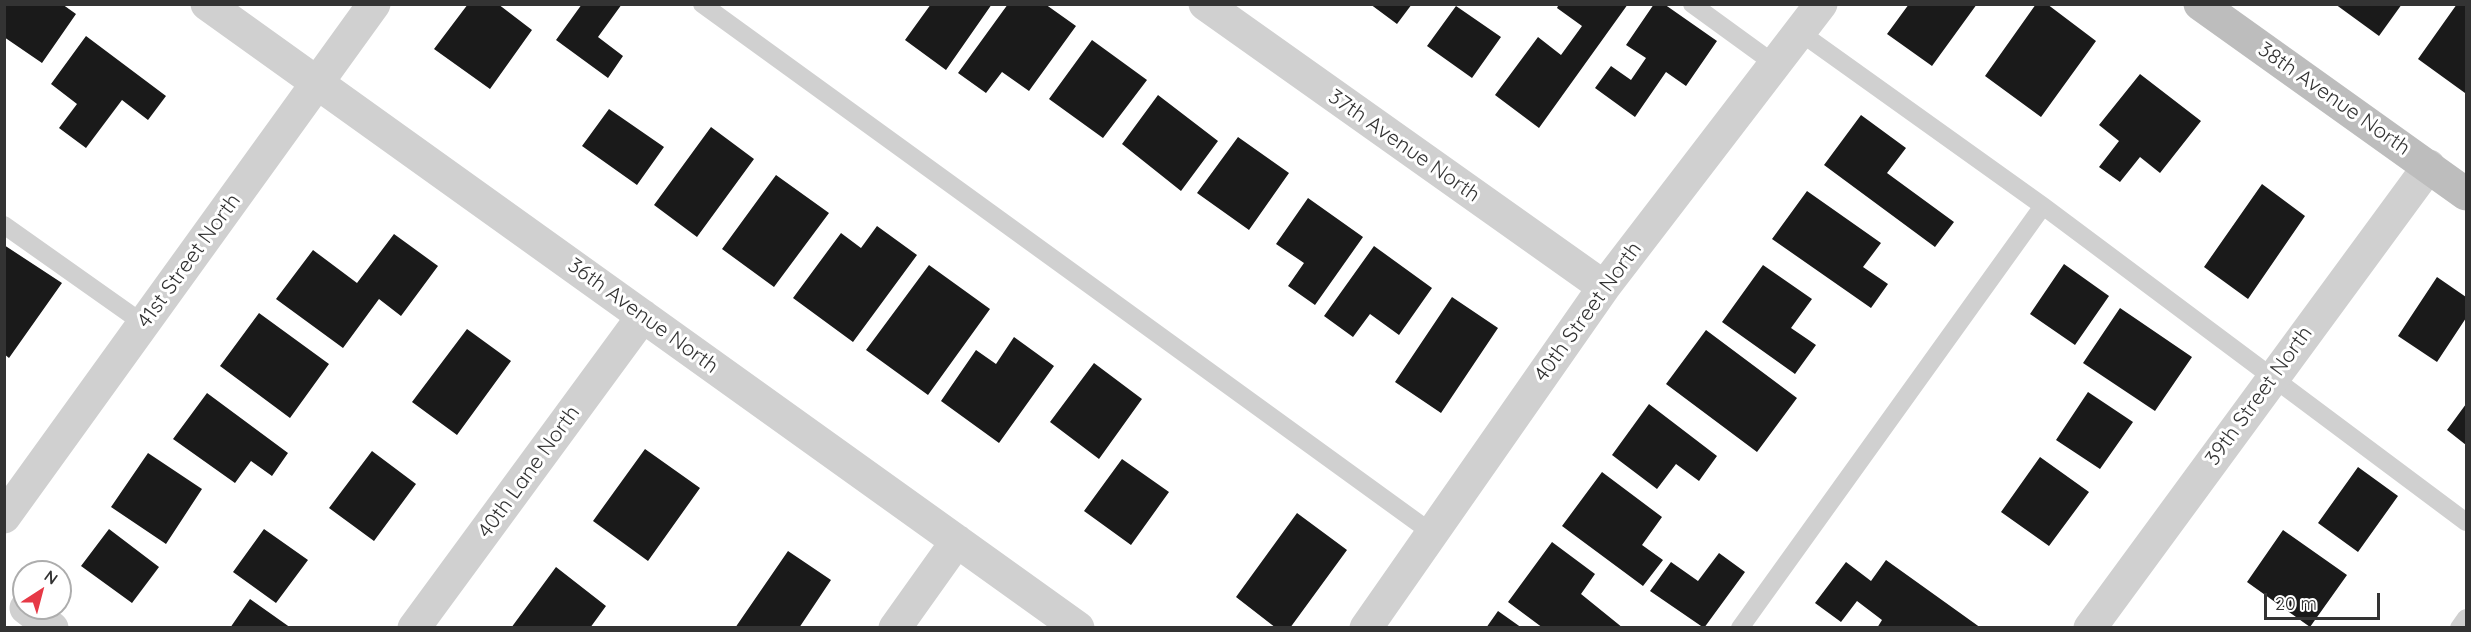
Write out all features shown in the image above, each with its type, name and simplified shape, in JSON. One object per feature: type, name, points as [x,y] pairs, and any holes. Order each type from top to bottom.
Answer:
[{"type":"main road","name":"38th Avenue North","points":[[2200,4],[2466,194]]},
{"type":"street","name":"36th Avenue North","points":[[207,4],[1078,627]]},
{"type":"street","name":"41st Street North","points":[[4,517],[374,4]]},
{"type":"street","name":"37th Avenue North","points":[[1205,4],[1604,287]]},
{"type":"street","name":"40th Street North","points":[[1366,627],[1604,287],[1821,4]]},
{"type":"street","name":"39th Street North","points":[[2090,627],[2429,166]]},
{"type":"street","name":"40th Lane North","points":[[414,627],[643,316]]},
{"type":"street","points":[[895,627],[957,541]]},
{"type":"lane","points":[[702,4],[1432,533]]},
{"type":"lane","points":[[1692,4],[1776,65]]},
{"type":"lane","points":[[1801,33],[2043,206],[2466,522]]},
{"type":"lane","points":[[1740,627],[2043,206]]},
{"type":"lane","points":[[4,225],[144,324]]},
{"type":"lane","points":[[2459,627],[2466,618]]},
{"type":"building","points":[[4,4],[62,4],[76,14],[42,63],[4,37]]},
{"type":"building","points":[[468,4],[498,4],[532,30],[490,89],[434,49]]},
{"type":"building","points":[[582,4],[622,4],[598,37],[623,56],[608,78],[556,40]]},
{"type":"building","points":[[931,4],[992,4],[946,70],[905,40]]},
{"type":"building","points":[[1008,4],[1045,4],[1076,26],[1029,91],[1002,72],[986,93],[958,73]]},
{"type":"building","points":[[1370,4],[1412,4],[1397,24]]},
{"type":"building","points":[[1559,4],[1628,4],[1539,128],[1495,95],[1538,37],[1561,55],[1582,26],[1557,8]]},
{"type":"building","points":[[1654,4],[1664,4],[1717,41],[1686,86],[1666,72],[1635,117],[1595,88],[1611,66],[1631,80],[1646,58],[1626,45]]},
{"type":"building","points":[[1909,4],[1977,4],[1932,66],[1887,34]]},
{"type":"building","points":[[2036,4],[2047,4],[2096,41],[2041,117],[1985,76]]},
{"type":"building","points":[[2335,4],[2402,4],[2379,36]]},
{"type":"building","points":[[2457,4],[2466,4],[2465,93],[2418,59]]},
{"type":"building","points":[[1456,6],[1501,37],[1472,78],[1427,46]]},
{"type":"building","points":[[86,36],[166,96],[148,120],[122,100],[86,148],[59,128],[77,104],[51,84]]},
{"type":"building","points":[[1092,40],[1147,80],[1103,138],[1049,99]]},
{"type":"building","points":[[2140,74],[2201,121],[2160,173],[2140,157],[2120,182],[2099,167],[2119,141],[2099,125]]},
{"type":"building","points":[[1158,95],[1218,141],[1181,191],[1122,144]]},
{"type":"building","points":[[609,109],[664,147],[637,185],[582,146]]},
{"type":"building","points":[[1861,115],[1906,148],[1887,173],[1954,222],[1935,247],[1824,165]]},
{"type":"building","points":[[711,127],[754,159],[697,237],[654,205]]},
{"type":"building","points":[[1238,137],[1289,173],[1249,230],[1197,193]]},
{"type":"building","points":[[776,175],[829,213],[774,287],[722,249]]},
{"type":"building","points":[[2262,184],[2305,216],[2248,299],[2204,267]]},
{"type":"building","points":[[1807,191],[1881,243],[1863,267],[1888,284],[1871,308],[1772,239]]},
{"type":"building","points":[[1308,198],[1363,237],[1315,305],[1288,286],[1304,263],[1276,244]]},
{"type":"building","points":[[877,226],[917,255],[853,342],[793,298],[841,233],[861,248]]},
{"type":"building","points":[[394,234],[438,266],[401,316],[379,299],[343,348],[276,299],[313,250],[357,283]]},
{"type":"building","points":[[4,245],[62,283],[9,358],[4,354]]},
{"type":"building","points":[[1374,246],[1432,288],[1399,335],[1370,314],[1353,337],[1324,316]]},
{"type":"building","points":[[2064,264],[2109,296],[2075,345],[2030,314]]},
{"type":"building","points":[[929,265],[990,309],[928,395],[866,350]]},
{"type":"building","points":[[1763,265],[1812,299],[1791,328],[1816,345],[1795,374],[1722,322]]},
{"type":"building","points":[[2437,277],[2466,297],[2466,318],[2437,362],[2398,336]]},
{"type":"building","points":[[1452,297],[1498,328],[1441,413],[1395,382]]},
{"type":"building","points":[[2120,308],[2192,357],[2155,411],[2083,363]]},
{"type":"building","points":[[259,313],[329,364],[290,418],[220,366]]},
{"type":"building","points":[[467,329],[511,361],[457,435],[412,402]]},
{"type":"building","points":[[1706,330],[1797,398],[1757,452],[1666,384]]},
{"type":"building","points":[[1014,337],[1054,366],[999,443],[941,401],[976,350],[996,364]]},
{"type":"building","points":[[1094,363],[1142,399],[1099,459],[1050,422]]},
{"type":"building","points":[[2088,392],[2133,422],[2100,469],[2056,440]]},
{"type":"building","points":[[207,393],[288,453],[272,476],[251,461],[235,483],[173,439]]},
{"type":"building","points":[[1649,404],[1717,456],[1699,481],[1676,464],[1657,489],[1612,455]]},
{"type":"building","points":[[2466,404],[2466,445],[2447,430]]},
{"type":"building","points":[[645,449],[700,488],[648,561],[593,521]]},
{"type":"building","points":[[372,451],[416,484],[374,541],[329,508]]},
{"type":"building","points":[[148,453],[202,489],[166,544],[111,507]]},
{"type":"building","points":[[2040,457],[2089,492],[2049,546],[2001,512]]},
{"type":"building","points":[[1122,459],[1169,492],[1131,545],[1084,511]]},
{"type":"building","points":[[2358,467],[2398,496],[2358,552],[2318,523]]},
{"type":"building","points":[[1602,472],[1662,517],[1642,545],[1663,560],[1643,586],[1562,526]]},
{"type":"building","points":[[1297,513],[1347,550],[1290,628],[1276,628],[1236,597]]},
{"type":"building","points":[[109,529],[159,567],[132,603],[81,566]]},
{"type":"building","points":[[264,529],[308,560],[276,603],[233,572]]},
{"type":"building","points":[[2283,530],[2347,575],[2310,627],[2247,582]]},
{"type":"building","points":[[1552,542],[1595,574],[1581,594],[1623,628],[1543,628],[1508,602]]},
{"type":"building","points":[[788,551],[831,580],[799,628],[735,628]]},
{"type":"building","points":[[1719,553],[1745,572],[1704,628],[1650,591],[1671,562],[1698,581]]},
{"type":"building","points":[[1886,560],[1981,628],[1877,628],[1882,620],[1857,601],[1841,622],[1815,603],[1846,562],[1871,581]]},
{"type":"building","points":[[556,567],[606,606],[590,628],[511,628]]},
{"type":"building","points":[[250,599],[291,628],[230,628]]},
{"type":"building","points":[[1498,611],[1522,628],[1486,628]]}]
